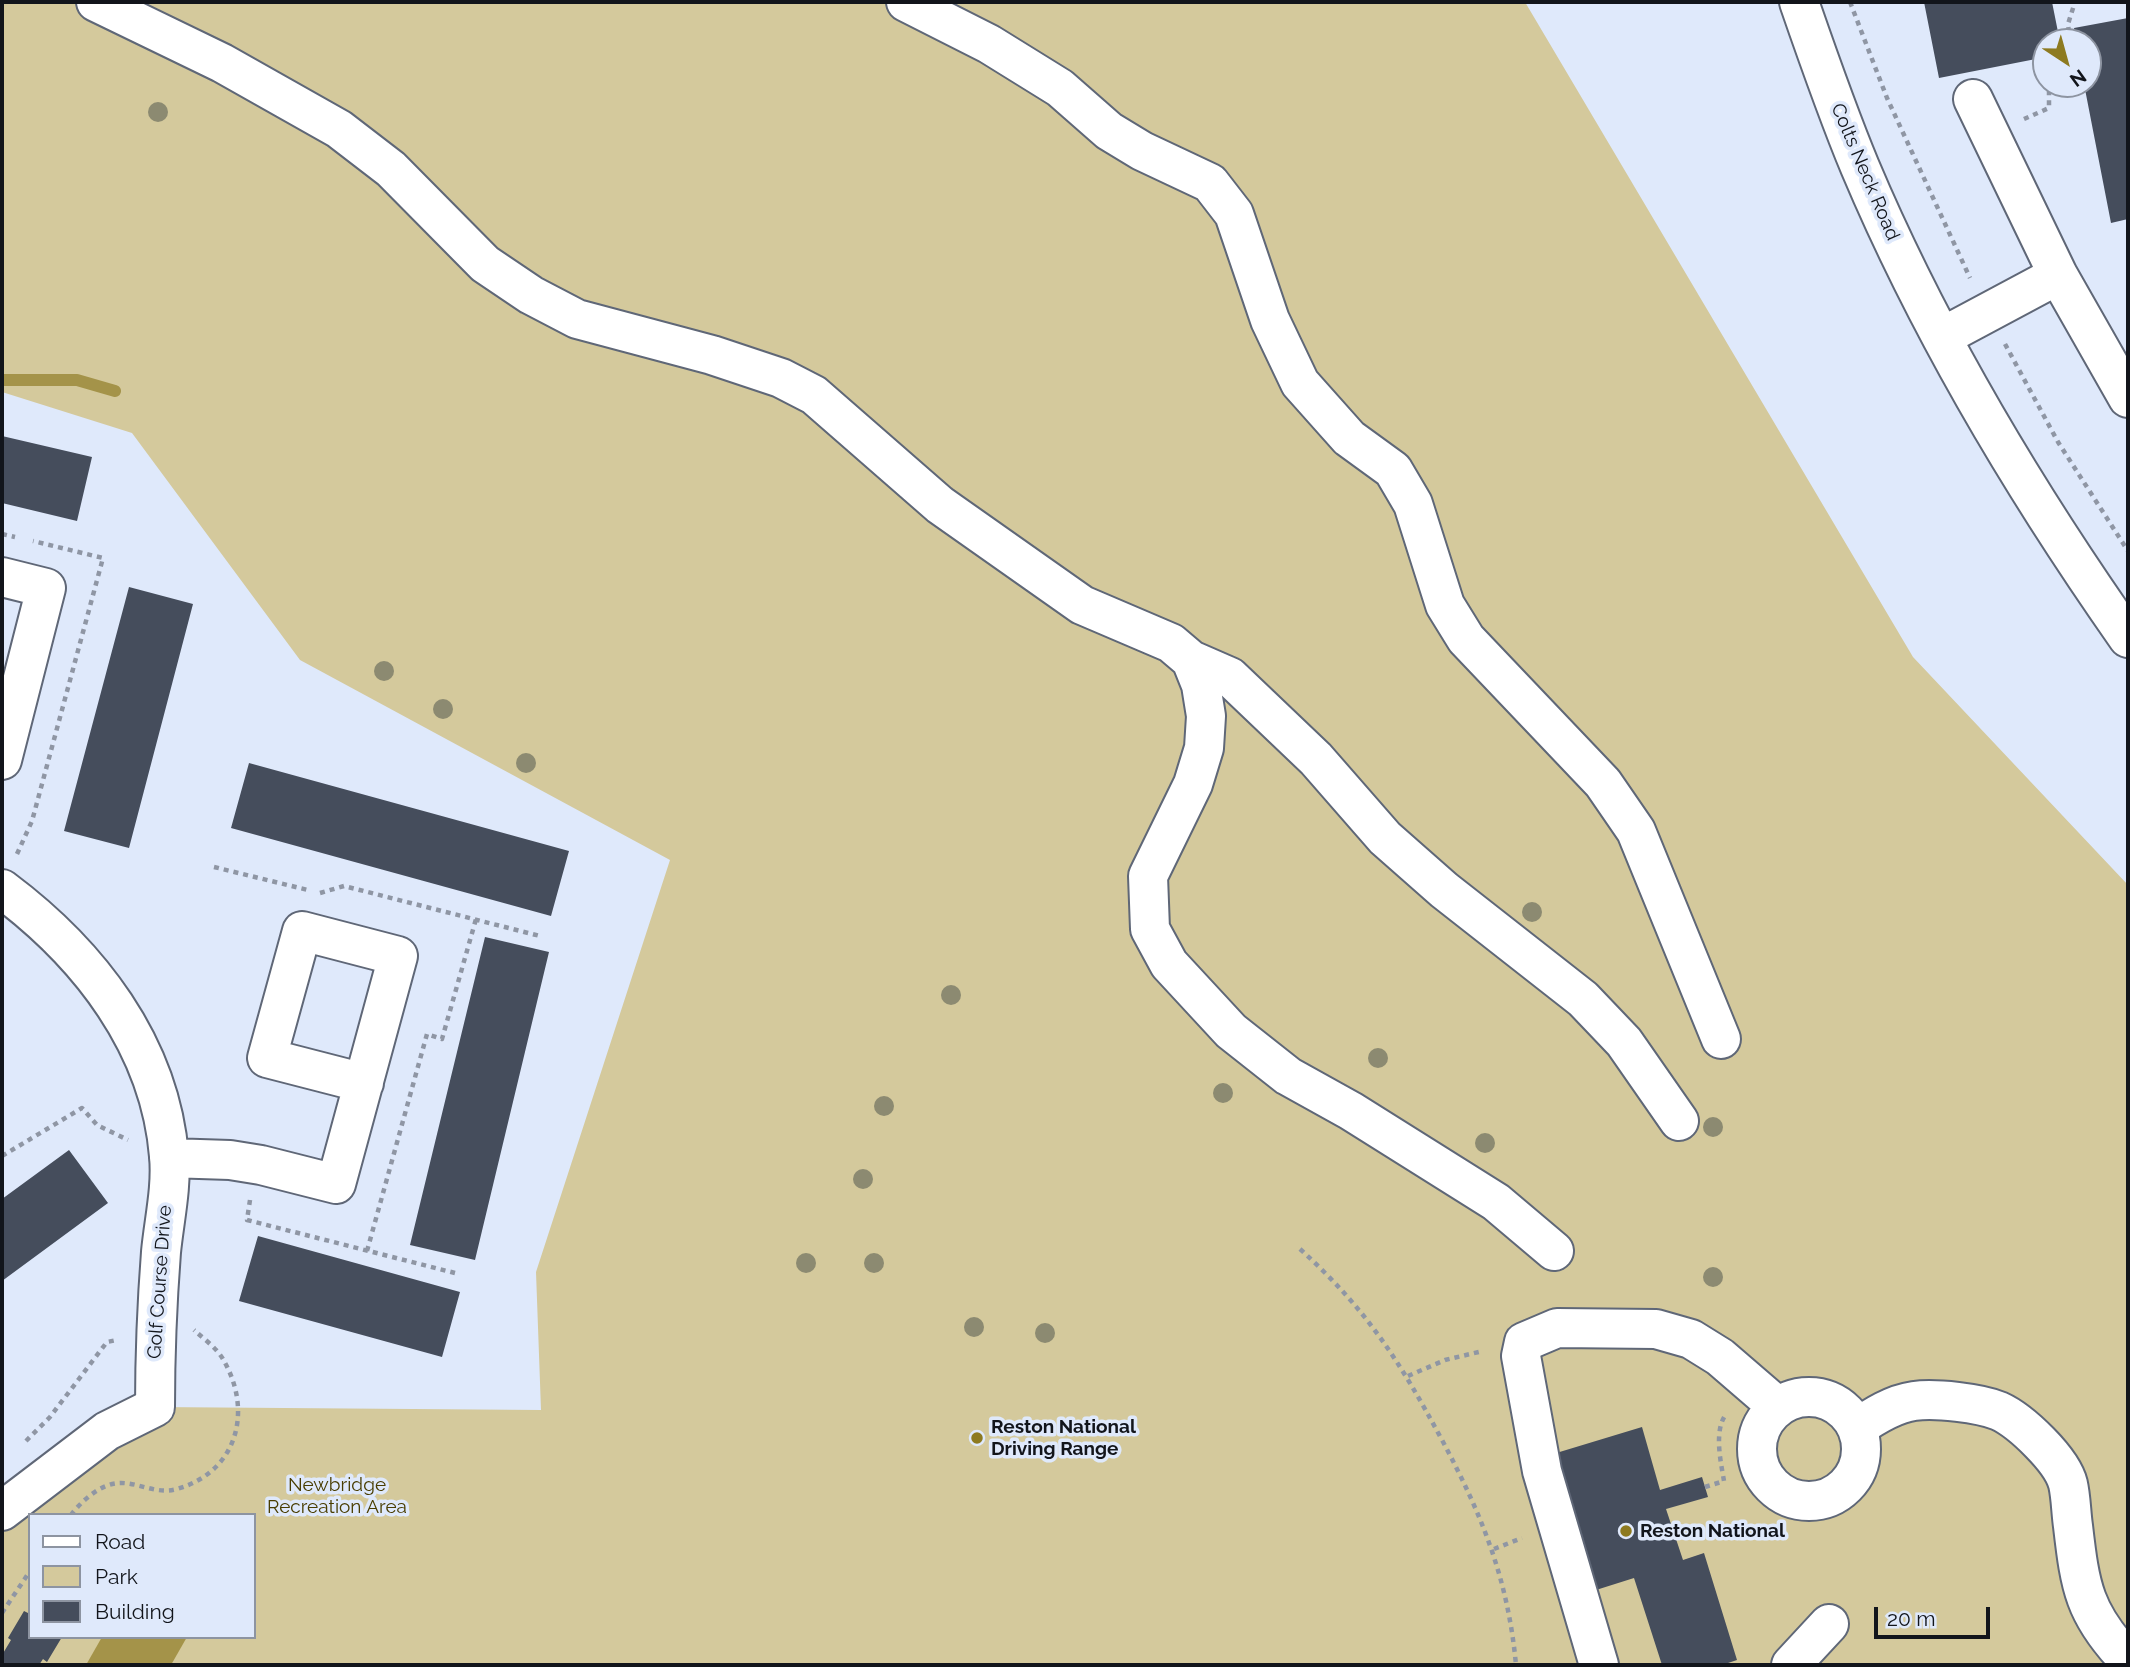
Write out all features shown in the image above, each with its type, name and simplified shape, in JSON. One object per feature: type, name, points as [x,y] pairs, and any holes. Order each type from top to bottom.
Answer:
[{"type":"street","points":[[96,2],[222,63],[339,129],[391,169],[485,264],[531,295],[577,319],[712,355],[781,378],[814,395],[940,505],[1082,606],[1171,643],[1191,660],[1230,677],[1317,759],[1385,838],[1444,890],[1583,999],[1624,1042],[1679,1121]]},
{"type":"street","points":[[906,2],[989,44],[1060,88],[1109,131],[1142,151],[1210,183],[1234,214],[1270,320],[1300,383],[1349,438],[1393,470],[1413,504],[1445,605],[1466,639],[1603,783],[1636,831],[1721,1039]]},
{"type":"street","name":"Colts Neck Road","points":[[1799,2],[1860,166],[1942,337],[2010,457],[2128,638]]},
{"type":"street","points":[[1973,99],[2058,275],[2128,398]]},
{"type":"street","points":[[1942,337],[2058,275]]},
{"type":"street","points":[[2,577],[46,588],[2,760]]},
{"type":"street","points":[[1191,660],[1202,685],[1206,716],[1204,748],[1193,784],[1148,876],[1150,929],[1169,964],[1231,1031],[1288,1076],[1352,1111],[1496,1202],[1554,1251]]},
{"type":"street","name":"Golf Course Drive","points":[[2,889],[43,920],[83,962],[119,1012],[151,1070],[165,1113],[168,1150],[170,1329],[155,1407],[107,1432],[2,1511]]},
{"type":"street","points":[[168,1150],[261,1165],[336,1184],[364,1083]]},
{"type":"street","points":[[1599,1665],[1542,1471],[1521,1356],[1524,1342],[1558,1328],[1656,1329],[1691,1339],[1766,1395],[1794,1399],[1821,1398],[1840,1407],[1857,1427],[1861,1457],[1850,1482],[1828,1498],[1795,1499],[1770,1483],[1759,1461],[1758,1439],[1766,1395]]},
{"type":"street","points":[[1857,1427],[1882,1411],[1915,1400],[1967,1404],[2000,1411],[2029,1434],[2050,1454],[2068,1482],[2079,1583],[2091,1613],[2107,1637],[2128,1660]]},
{"type":"street","points":[[1791,1665],[1829,1624]]},
{"type":"path","points":[[1850,2],[1887,98],[1966,272],[1990,311],[2011,358],[2058,442],[2128,551]]},
{"type":"path","points":[[2068,28],[2075,2]]},
{"type":"path","points":[[214,867],[324,894],[344,886],[540,936]]},
{"type":"path","points":[[367,1251],[427,1034],[442,1039],[476,919]]},
{"type":"path","points":[[2,1156],[82,1108],[97,1125],[118,1138],[168,1150]]},
{"type":"path","points":[[251,1194],[247,1220],[455,1273]]},
{"type":"path","points":[[1300,1249],[1366,1316],[1408,1376],[1474,1503],[1494,1549],[1506,1598],[1516,1665]]},
{"type":"path","points":[[23,1444],[50,1417],[107,1342],[170,1329],[223,1359],[239,1393],[240,1426],[228,1456],[206,1476],[177,1490],[153,1492],[129,1484],[108,1485],[79,1505],[73,1513]]},
{"type":"path","points":[[1408,1376],[1445,1360],[1524,1342]]},
{"type":"path","points":[[1705,1487],[1724,1481],[1719,1456],[1722,1419],[1766,1395]]},
{"type":"path","points":[[2,1613],[28,1574]]},
{"type":"green space","name":"Newbridge Recreation Area","points":[[2,2],[1525,2],[1913,657],[2128,885],[2128,1665],[2,1665],[2,1511],[155,1407],[541,1410],[536,1272],[670,860],[300,660],[132,433],[2,392]]},
{"type":"shaded area","points":[[101,1639],[186,1639],[171,1665],[86,1665]]},
{"type":"building","points":[[1924,2],[2052,2],[2057,28],[2032,28],[2032,60],[1939,78]]},
{"type":"building","points":[[2128,18],[2128,219],[2111,223],[2087,98],[2102,98],[2102,28],[2074,28]]},
{"type":"building","points":[[2,436],[92,457],[77,521],[2,503]]},
{"type":"building","points":[[129,587],[193,604],[129,848],[64,831]]},
{"type":"building","points":[[249,763],[569,851],[551,916],[231,828]]},
{"type":"building","points":[[485,937],[549,952],[475,1260],[410,1245]]},
{"type":"building","points":[[69,1150],[108,1203],[2,1281],[2,1199]]},
{"type":"building","points":[[258,1236],[460,1292],[442,1357],[239,1301]]},
{"type":"building","name":"Reston National","points":[[1642,1427],[1660,1490],[1702,1477],[1708,1497],[1666,1509],[1683,1560],[1704,1553],[1737,1660],[1722,1665],[1662,1665],[1634,1578],[1596,1590],[1553,1454]]},
{"type":"building","points":[[24,1611],[28,1613],[28,1639],[61,1639],[47,1662],[43,1659],[39,1665],[2,1665],[2,1655],[11,1640],[8,1638]]},
{"type":"waterway","points":[[2,380],[77,380],[115,391]]},
{"type":"place","name":"Reston National Driving Range","points":[[977,1438]]},
{"type":"place","name":"Reston National","points":[[1626,1531]]}]
